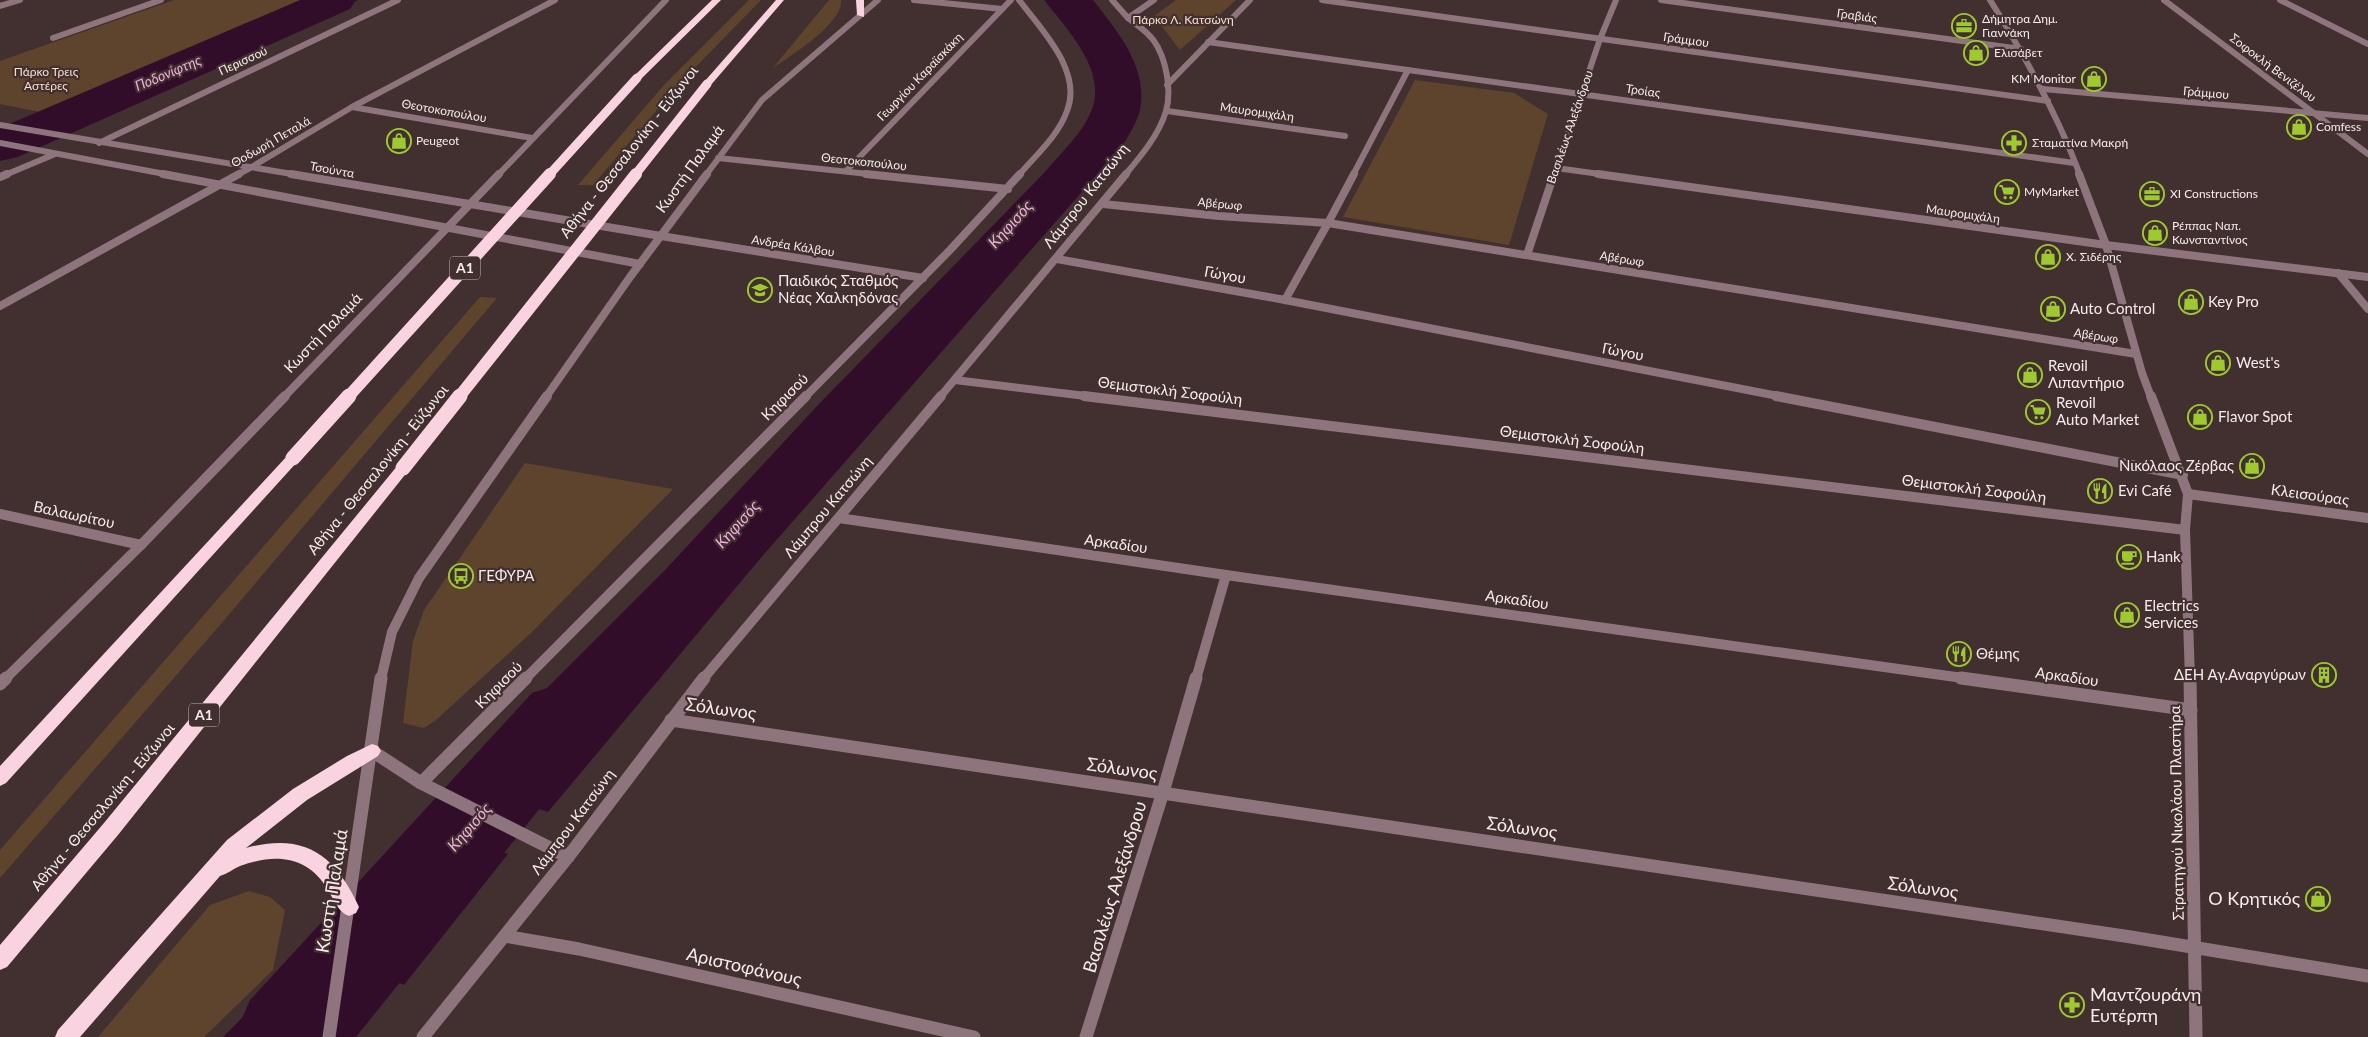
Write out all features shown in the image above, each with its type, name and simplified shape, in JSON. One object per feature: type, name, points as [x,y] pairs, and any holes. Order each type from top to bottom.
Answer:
[{"type":"highway","name":"Α1","points":[[0,778],[637,78],[718,0]]},
{"type":"highway","name":"Αθήνα - Θεσσαλονίκη - Εύζωνοι","points":[[0,960],[111,829],[403,468],[707,84],[780,0]]},
{"type":"highway","points":[[860,0],[861,15]]},
{"type":"highway","points":[[66,1037],[234,846],[278,808],[326,775],[372,751]]},
{"type":"highway","points":[[202,882],[223,864],[241,858],[272,852],[299,852],[316,860],[322,866],[349,907]]},
{"type":"street","points":[[0,6],[20,0]]},
{"type":"street","points":[[53,38],[161,0]]},
{"type":"street","name":"Περισσού","points":[[99,142],[398,0]]},
{"type":"street","name":"Θοδωρή Πεταλά","points":[[0,306],[250,168],[352,107],[554,0]]},
{"type":"street","name":"Κωστή Παλαμά","points":[[0,684],[141,545],[666,0]]},
{"type":"street","name":"Κωστή Παλαμά","points":[[329,1037],[372,751],[384,657],[392,632],[418,578],[640,264],[770,91],[878,0]]},
{"type":"street","points":[[914,0],[1002,8]]},
{"type":"street","name":"Γεωργίου Καραϊσκάκη","points":[[846,171],[1011,0]]},
{"type":"street","name":"Κηφισού","points":[[421,783],[923,278],[1008,189],[1048,142],[1070,103],[1068,80],[1054,47],[1019,0]]},
{"type":"street","name":"Λάμπρου Κατσώνη","points":[[423,1037],[568,857],[671,720],[1103,204],[1156,132],[1167,110],[1167,85],[1164,62],[1156,42],[1128,18],[1112,0]]},
{"type":"street","points":[[1128,18],[1154,0]]},
{"type":"street","points":[[1167,85],[1250,0]]},
{"type":"street","name":"Γράμμου","points":[[1322,0],[2048,100]]},
{"type":"street","name":"Βασιλέως Αλεξάνδρου","points":[[1527,255],[1583,94],[1600,39],[1616,0]]},
{"type":"street","name":"Γραβιάς","points":[[1661,0],[2021,49]]},
{"type":"street","name":"Στρατηγού Νικολάου Πλαστήρα","points":[[1990,0],[2021,49],[2043,90],[2074,162],[2106,245],[2136,354],[2183,475],[2188,494],[2185,530],[2191,710],[2196,1037]]},
{"type":"street","name":"Σοφοκλή Βενιζέλου","points":[[2164,0],[2368,154]]},
{"type":"street","points":[[2280,0],[2368,44]]},
{"type":"street","name":"Τροίας","points":[[1208,42],[2074,162]]},
{"type":"street","points":[[1285,300],[1408,70]]},
{"type":"street","name":"Γράμμου","points":[[2043,90],[2368,118]]},
{"type":"street","name":"Θεοτοκοπούλου","points":[[352,107],[532,138]]},
{"type":"street","name":"Μαυρομιχάλη","points":[[1167,110],[1345,136]]},
{"type":"street","name":"Τσούντα","points":[[2,125],[661,236]]},
{"type":"street","points":[[0,143],[640,264]]},
{"type":"street","points":[[0,177],[55,154]]},
{"type":"street","name":"Θεοτοκοπούλου","points":[[718,158],[1008,189]]},
{"type":"street","name":"Μαυρομιχάλη","points":[[1556,168],[2106,245],[2368,277]]},
{"type":"street","name":"Αβέρωφ","points":[[1103,204],[1219,216],[1328,222],[2136,354]]},
{"type":"street","name":"Ανδρέα Κάλβου","points":[[661,236],[923,278]]},
{"type":"street","name":"Γώγου","points":[[1057,259],[1285,300],[2183,475]]},
{"type":"street","points":[[2338,273],[2368,309]]},
{"type":"street","name":"Θεμιστοκλή Σοφούλη","points":[[955,380],[2185,530]]},
{"type":"street","name":"Κλεισούρας","points":[[2188,494],[2368,518]]},
{"type":"street","name":"Βαλαωρίτου","points":[[0,514],[141,545]]},
{"type":"street","name":"Αρκαδίου","points":[[840,518],[1226,575],[2191,710]]},
{"type":"street","name":"Βασιλέως Αλεξάνδρου","points":[[1086,1037],[1163,792],[1226,575]]},
{"type":"street","name":"Σόλωνος","points":[[671,720],[1163,792],[2196,948],[2368,976]]},
{"type":"street","points":[[372,751],[421,783],[568,857]]},
{"type":"street","name":"Αριστοφάνους","points":[[505,936],[579,949],[974,1037]]},
{"type":"green space","name":"Πάρκο Τρεις Αστέρες","points":[[174,0],[312,0],[50,114],[0,104],[0,61]]},
{"type":"green space","points":[[749,0],[761,0],[679,84],[593,185],[578,185],[665,84]]},
{"type":"green space","points":[[829,0],[841,0],[834,19],[814,39],[772,69]]},
{"type":"green space","name":"Πάρκο Λ. Κατσώνη","points":[[1176,0],[1236,0],[1180,50],[1154,16]]},
{"type":"green space","points":[[1415,80],[1514,93],[1548,114],[1509,245],[1343,217]]},
{"type":"green space","points":[[480,297],[497,298],[220,625],[0,878],[0,850]]},
{"type":"green space","points":[[525,463],[673,489],[532,632],[436,720],[424,728],[403,723],[413,641],[424,610]]},
{"type":"green space","points":[[249,891],[270,897],[285,910],[273,970],[204,1037],[98,1037],[210,905]]},
{"type":"water","points":[[312,0],[358,0],[75,126],[35,120]]},
{"type":"water","points":[[1044,0],[1093,0],[1129,51],[1140,79],[1140,110],[1133,128],[1123,145],[759,560],[548,812],[453,782],[666,569],[818,405],[1043,174],[1075,138],[1090,114],[1095,99],[1094,83],[1083,52],[1064,24]]},
{"type":"water","points":[[420,824],[508,854],[404,985],[394,981]]},
{"type":"water","points":[[265,995],[257,1037],[223,1037]]},
{"type":"waterway","name":"Ποδονίφτης","points":[[0,146],[335,0]]},
{"type":"waterway","name":"Κηφισός","points":[[288,1037],[563,717]]},
{"type":"place","name":"Δήμητρα Δημ. Γιαννάκη","points":[[1964,26]]},
{"type":"place","name":"Ελισάβετ","points":[[1976,53]]},
{"type":"place","name":"KM Monitor","points":[[2094,79]]},
{"type":"place","name":"Comfess","points":[[2299,127]]},
{"type":"place","name":"Peugeot","points":[[399,141]]},
{"type":"place","name":"Σταματίνα Μακρή","points":[[2014,143]]},
{"type":"place","name":"MyMarket","points":[[2007,192]]},
{"type":"place","name":"XI Constructions","points":[[2152,194]]},
{"type":"place","name":"Ρέππας Ναπ. Κωνσταντίνος","points":[[2155,233]]},
{"type":"place","name":"Χ. Σιδέρης","points":[[2048,257]]},
{"type":"place","name":"Παιδικός Σταθμός Νέας Χαλκηδόνας","points":[[760,290]]},
{"type":"place","name":"Key Pro","points":[[2191,302]]},
{"type":"place","name":"Auto Control","points":[[2053,309]]},
{"type":"place","name":"West's","points":[[2218,363]]},
{"type":"place","name":"Revoil Λιπαντήριο","points":[[2030,375]]},
{"type":"place","name":"Revoil Auto Market","points":[[2038,412]]},
{"type":"place","name":"Flavor Spot","points":[[2200,417]]},
{"type":"place","name":"Νικόλαος Ζέρβας","points":[[2252,466]]},
{"type":"place","name":"Evi Café","points":[[2100,491]]},
{"type":"place","name":"Hank","points":[[2129,557]]},
{"type":"place","name":"ΓΕΦΥΡΑ","points":[[461,576]]},
{"type":"place","name":"Electrics Services","points":[[2127,615]]},
{"type":"place","name":"Θέμης","points":[[1959,654]]},
{"type":"place","name":"ΔΕΗ Αγ.Αναργύρων","points":[[2324,675]]},
{"type":"place","name":"Ο Κρητικός","points":[[2318,899]]},
{"type":"place","name":"Μαντζουράνη Ευτέρπη","points":[[2072,1005]]}]
